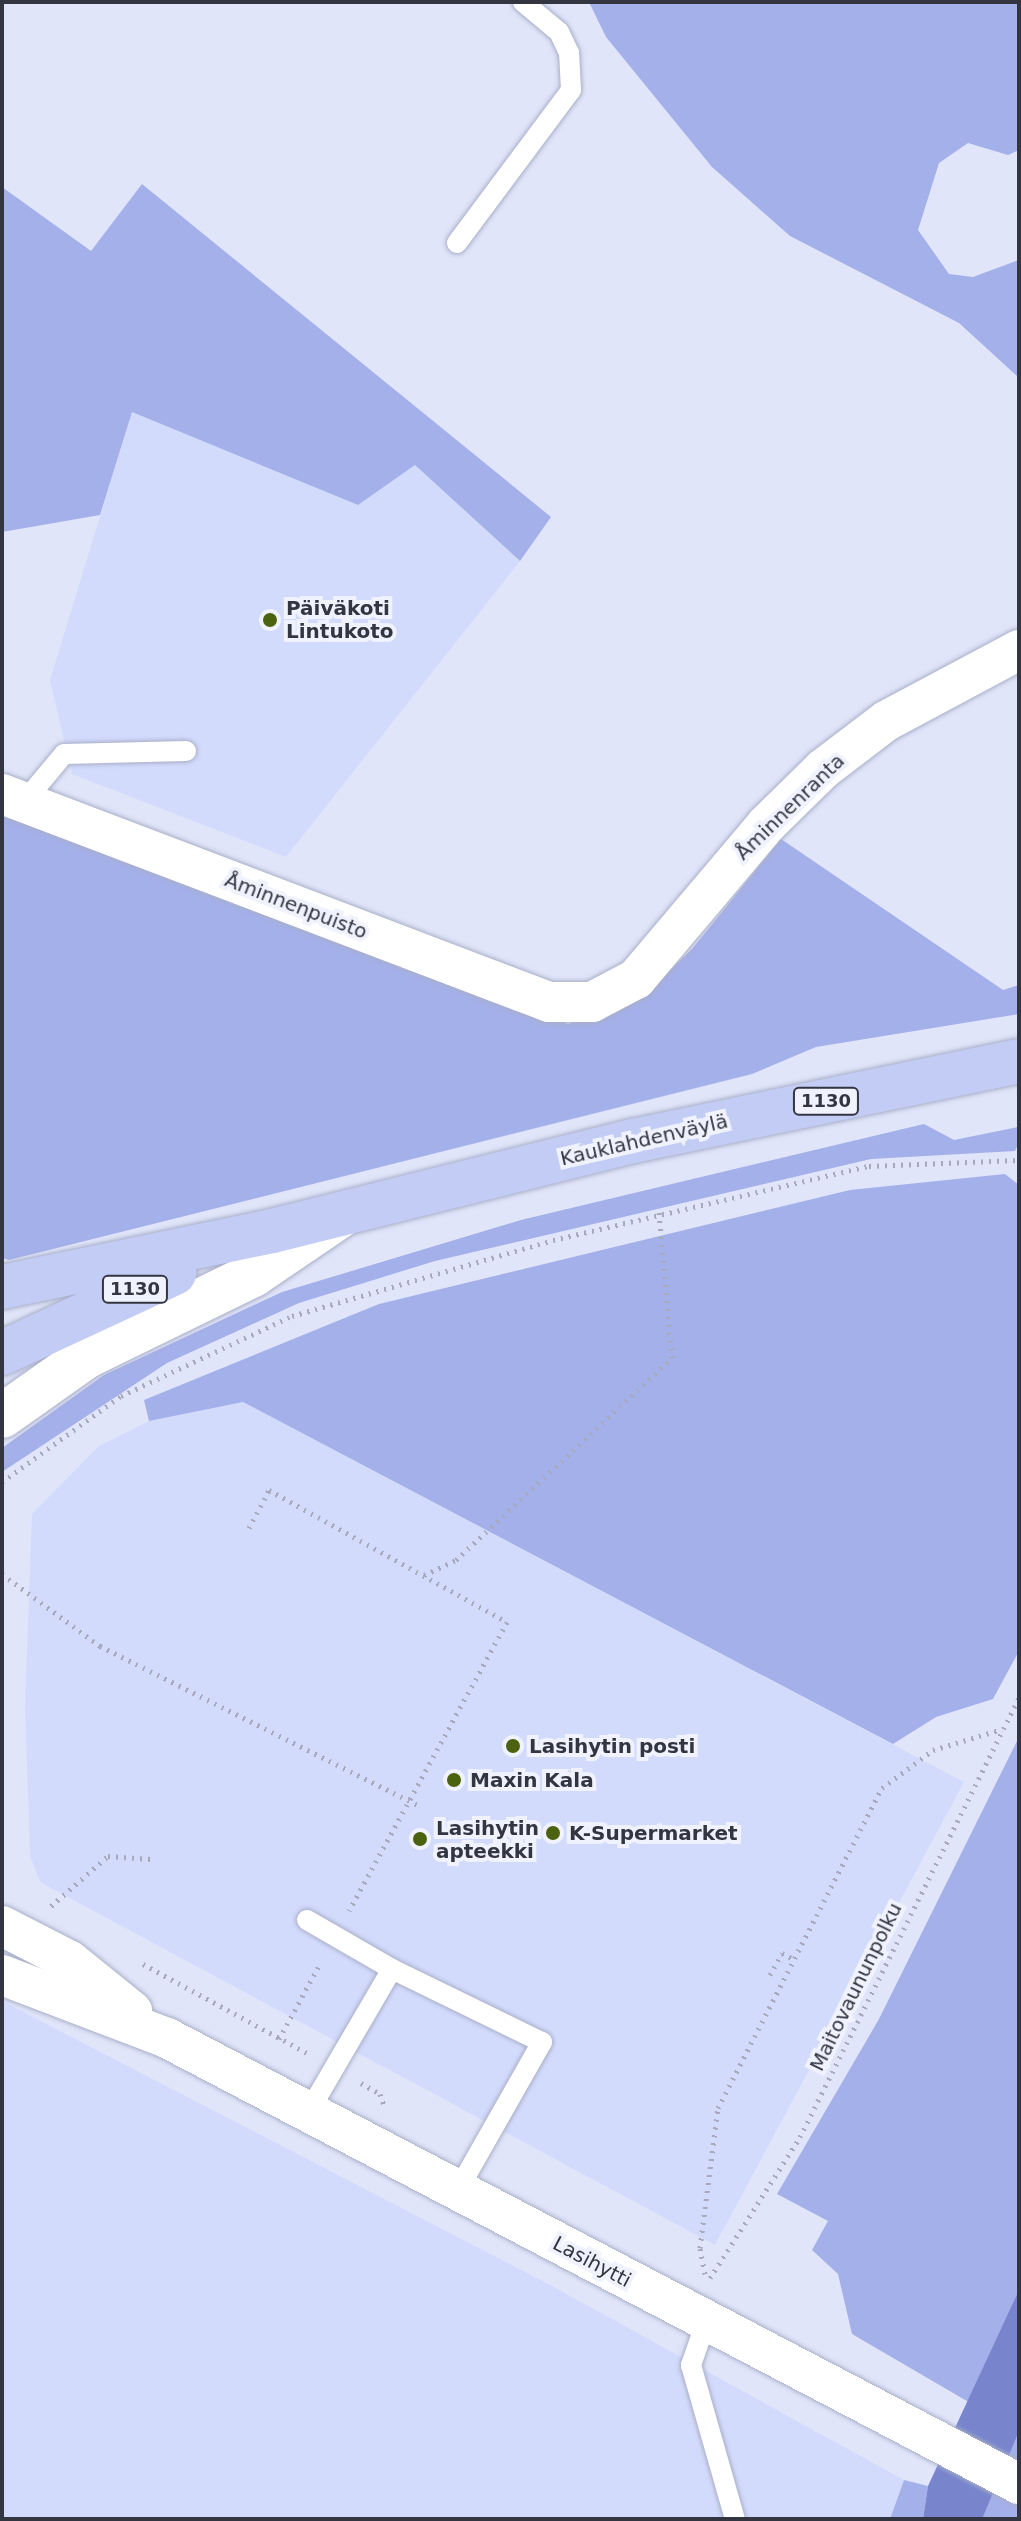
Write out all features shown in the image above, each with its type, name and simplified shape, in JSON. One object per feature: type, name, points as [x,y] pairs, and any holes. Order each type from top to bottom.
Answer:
[{"type":"main road","name":"Kauklahdenväylä","points":[[2,1287],[272,1231],[633,1141],[1019,1061]]},
{"type":"main road","name":"Kauklahdenväylä","points":[[2,1353],[272,1231]]},
{"type":"street","name":"Åminnenranta","points":[[592,1002],[636,979],[766,825],[823,769],[895,716],[1019,650]]},
{"type":"street","name":"Åminnenpuisto","points":[[13,798],[549,1002],[592,1002]]},
{"type":"street","points":[[2,1416],[87,1356],[253,1275],[351,1209]]},
{"type":"street","name":"Lasihytti","points":[[2,1926],[70,1961],[167,2038]]},
{"type":"street","name":"Lasihytti","points":[[2,1975],[167,2038],[1019,2484]]},
{"type":"lane","points":[[457,243],[571,90],[569,53],[559,32],[523,2]]},
{"type":"lane","points":[[13,798],[64,754],[186,751]]},
{"type":"lane","points":[[307,1920],[392,1969],[542,2042],[458,2190]]},
{"type":"lane","points":[[309,2111],[392,1969]]},
{"type":"lane","points":[[706,2322],[691,2365],[735,2519]]},
{"type":"path","points":[[2,1482],[121,1396],[292,1316],[659,1213],[869,1166],[1019,1160]]},
{"type":"path","points":[[424,1576],[456,1560],[672,1358],[659,1213]]},
{"type":"path","points":[[249,1528],[269,1490],[507,1622],[279,2039]]},
{"type":"path","points":[[2,1574],[100,1646],[419,1806]]},
{"type":"path","name":"Maitovaununpolku","points":[[794,1959],[718,2108],[700,2248],[707,2283],[800,2137],[1019,1697]]},
{"type":"path","points":[[770,1975],[782,1953],[794,1959],[882,1788],[933,1750],[1002,1729]]},
{"type":"path","points":[[45,1911],[108,1856],[151,1859]]},
{"type":"shaded area","points":[[589,2],[1019,2],[1019,150],[1008,155],[968,143],[939,163],[918,230],[949,274],[973,277],[1019,260],[1019,378],[959,323],[790,236],[712,167],[606,37]]},
{"type":"shaded area","points":[[142,184],[551,517],[520,561],[415,465],[358,505],[132,412],[100,515],[2,532],[2,187],[91,251]]},
{"type":"shaded area","name":"Päiväkoti Lintukoto","points":[[132,412],[358,505],[415,465],[520,561],[286,857],[72,774],[50,680]]},
{"type":"shaded area","points":[[2,815],[568,1024],[639,1000],[692,949],[781,839],[1003,990],[1019,985],[1019,1014],[816,1047],[752,1074],[9,1260],[2,1258]]},
{"type":"shaded area","points":[[924,1124],[954,1140],[1018,1127],[1019,1142],[1015,1151],[871,1159],[435,1261],[299,1303],[167,1363],[2,1472],[2,1448],[104,1375],[282,1292],[521,1220]]},
{"type":"shaded area","points":[[1005,1174],[1019,1185],[1019,1651],[993,1699],[936,1717],[893,1744],[243,1402],[149,1421],[144,1400],[379,1304],[850,1190]]},
{"type":"shaded area","points":[[243,1402],[964,1782],[715,2245],[40,1882],[30,1856],[25,1705],[32,1514],[99,1446],[149,1421]]},
{"type":"shaded area","points":[[1019,1737],[1019,2290],[972,2404],[852,2334],[838,2274],[812,2250],[828,2221],[777,2194],[879,2019]]},
{"type":"shaded area","points":[[2,2001],[552,2286],[904,2480],[890,2519],[2,2519]]},
{"type":"shaded area","points":[[1019,2290],[1019,2431],[982,2519],[923,2519],[928,2486]]},
{"type":"shaded area","points":[[1019,2431],[1019,2519],[982,2519],[985,2507]]},
{"type":"shaded area","points":[[904,2480],[928,2486],[923,2519],[890,2519]]},
{"type":"place","name":"Päiväkoti Lintukoto","points":[[270,620]]},
{"type":"place","name":"Lasihytin posti","points":[[513,1746]]},
{"type":"place","name":"Maxin Kala","points":[[454,1780]]},
{"type":"place","name":"K-Supermarket","points":[[553,1833]]},
{"type":"place","name":"Lasihytin apteekki","points":[[420,1839]]}]
